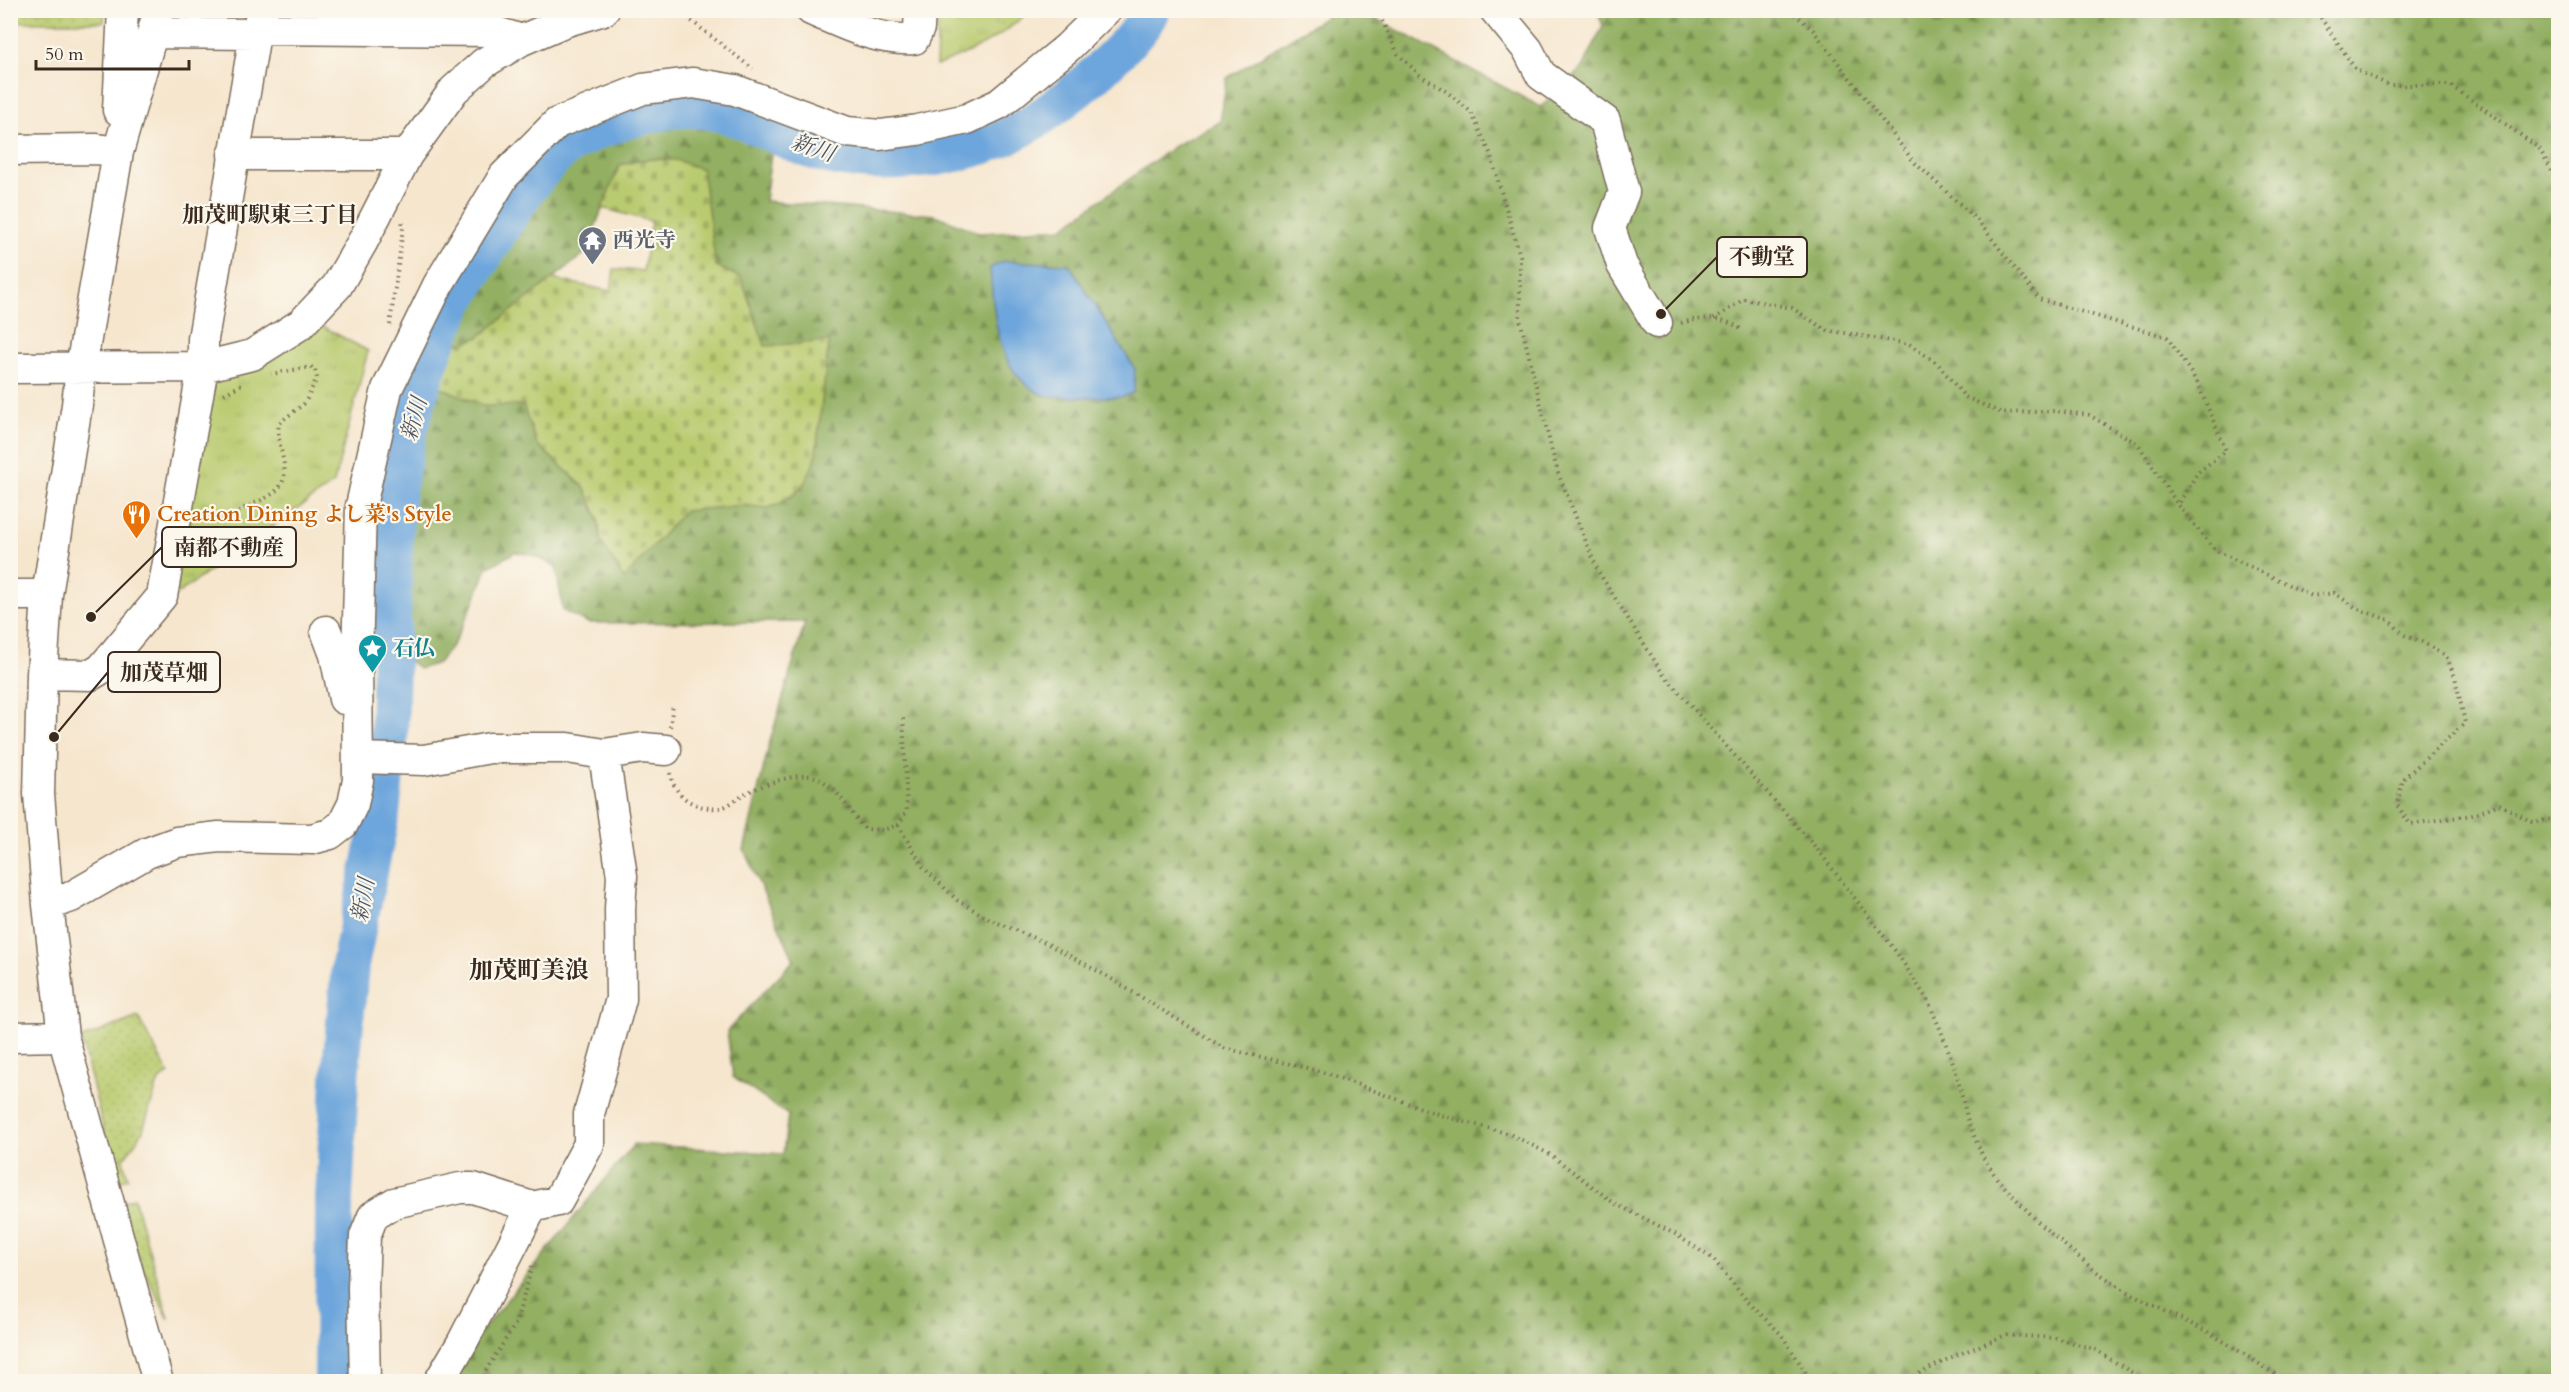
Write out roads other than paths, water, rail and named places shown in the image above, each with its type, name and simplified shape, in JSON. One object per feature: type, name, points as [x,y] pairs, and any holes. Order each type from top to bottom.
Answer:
[{"type":"street","points":[[118,152],[123,10]]},
{"type":"street","points":[[811,10],[873,36],[892,40],[914,39],[919,28],[920,10]]},
{"type":"street","points":[[48,905],[71,897],[147,853],[177,842],[219,837],[301,840],[330,834],[343,825],[353,804],[361,750],[361,506],[387,388],[438,285],[504,176],[557,123],[643,88],[693,83],[735,90],[847,132],[880,135],[917,130],[967,119],[999,104],[1067,48],[1106,10]]},
{"type":"street","points":[[1494,10],[1528,50],[1541,75],[1605,121],[1624,192],[1610,228],[1622,265],[1657,323]]},
{"type":"street","points":[[10,368],[203,367],[252,355],[301,324],[337,286],[407,155],[454,90],[484,63],[522,40],[564,22],[602,11]]},
{"type":"street","points":[[158,1382],[63,1036],[48,905],[39,794],[42,674],[47,596],[81,368],[118,152],[156,22],[494,32],[522,40]]},
{"type":"street","points":[[42,674],[91,675],[101,669],[162,596],[203,367],[203,339],[233,155],[258,24]]},
{"type":"street","points":[[10,150],[97,149],[118,152]]},
{"type":"street","points":[[233,155],[407,155]]},
{"type":"street","points":[[10,595],[47,596]]},
{"type":"street","points":[[326,631],[335,655],[348,716],[361,750]]},
{"type":"street","points":[[361,750],[402,759],[424,760],[490,748],[568,748],[604,754],[643,748],[666,750]]},
{"type":"street","points":[[365,1382],[363,1288],[365,1236],[373,1216],[394,1203],[459,1188],[473,1188],[532,1207],[558,1201],[588,1144],[589,1114],[621,999],[622,876],[604,754]]},
{"type":"street","points":[[10,1036],[63,1036]]},
{"type":"street","points":[[439,1382],[462,1343],[532,1207]]},
{"type":"water","points":[[1003,261],[1069,264],[1135,369],[1134,392],[1123,397],[1047,396],[1026,384],[1014,372],[1000,339],[993,303],[990,268]]},
{"type":"waterway","name":"新川","points":[[333,1382],[334,1199],[340,1079],[350,965],[381,813],[389,737],[395,504],[404,453],[425,374],[445,325],[465,286],[515,206],[538,176],[555,157],[567,148],[599,131],[655,113],[687,109],[706,110],[743,121],[815,151],[857,160],[907,160],[959,152],[1007,136],[1059,104],[1126,45],[1151,10]]},
{"type":"place","name":"西光寺","points":[[592,266]]},
{"type":"place","name":"不動堂","points":[[1661,314]]},
{"type":"place","name":"Creation Dining よし菜's Style","points":[[136,540]]},
{"type":"place","name":"南都不動産","points":[[91,617]]},
{"type":"place","name":"石仏","points":[[372,674]]},
{"type":"place","name":"加茂草畑","points":[[54,737]]},
{"type":"district","name":"加茂町駅東三丁目","points":[[270,215]]},
{"type":"district","name":"加茂町美浪","points":[[529,970]]}]
